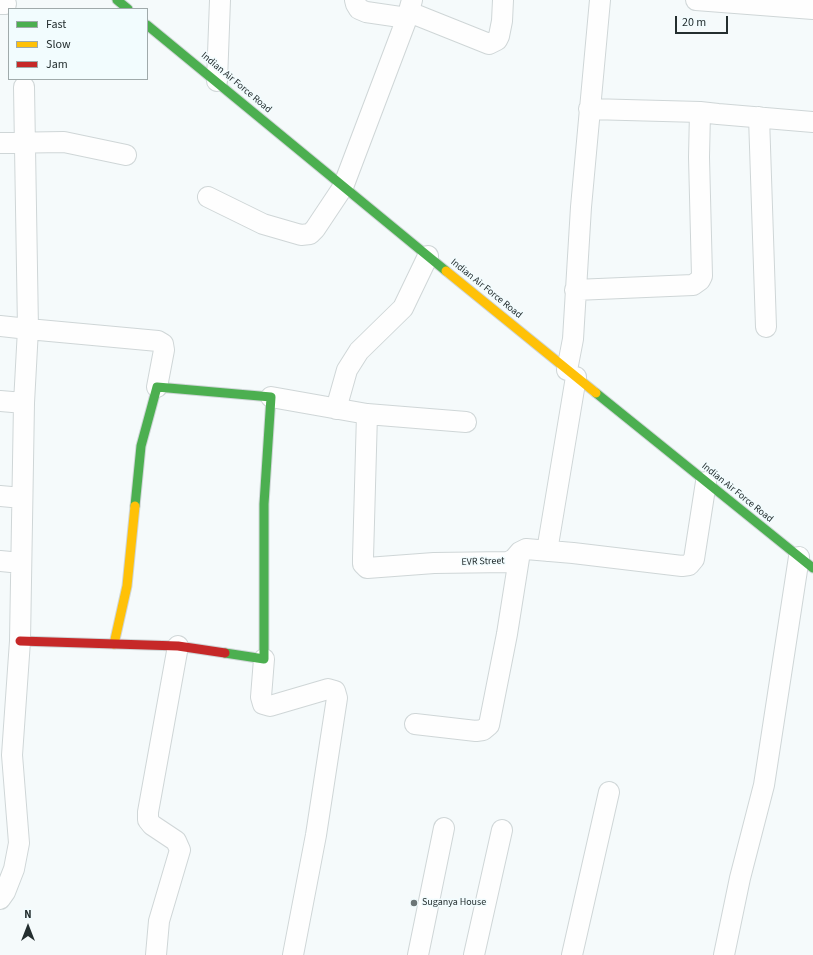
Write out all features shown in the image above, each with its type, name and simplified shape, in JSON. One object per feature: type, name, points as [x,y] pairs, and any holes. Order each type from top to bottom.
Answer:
[{"type":"street","points":[[116,0],[127,8]]},
{"type":"street","points":[[217,81],[220,0]]},
{"type":"street","points":[[355,0],[359,9],[366,12],[409,10],[489,44],[497,40],[499,36],[502,21],[503,0]]},
{"type":"street","points":[[546,551],[572,374],[581,207],[600,0]]},
{"type":"street","points":[[696,0],[813,9]]},
{"type":"street","points":[[208,197],[263,224],[301,235],[310,234],[344,187],[409,10]]},
{"type":"street","name":"Indian Air Force Road","points":[[148,26],[572,374],[806,562]]},
{"type":"street","points":[[0,899],[6,875],[19,843],[6,763],[12,755],[9,666],[20,641],[24,403],[28,329],[24,87]]},
{"type":"street","points":[[590,109],[700,112],[813,122]]},
{"type":"street","points":[[576,290],[693,285],[700,280],[702,276],[699,157],[700,112]]},
{"type":"street","points":[[759,118],[766,327]]},
{"type":"street","points":[[0,143],[25,144],[64,142],[126,155]]},
{"type":"street","points":[[336,409],[347,370],[359,351],[403,308],[428,256]]},
{"type":"street","points":[[0,326],[158,341],[162,344],[164,350],[157,388],[141,446],[127,586],[114,644]]},
{"type":"street","points":[[157,388],[271,397],[367,414],[466,422]]},
{"type":"street","points":[[271,397],[264,504],[264,659],[261,697],[263,704],[270,706],[328,689],[335,691],[337,698],[316,834],[293,955]]},
{"type":"street","points":[[0,400],[24,403]]},
{"type":"street","name":"EVR Street","points":[[367,414],[363,558],[365,567],[373,568],[434,563],[508,562],[526,549],[682,566],[689,565],[694,559],[706,482]]},
{"type":"street","points":[[0,496],[22,498]]},
{"type":"street","points":[[414,724],[476,730],[483,730],[489,725],[510,620],[520,552]]},
{"type":"street","points":[[0,561],[21,563]]},
{"type":"street","points":[[724,955],[740,878],[764,785],[806,562]]},
{"type":"street","points":[[20,641],[178,646],[264,659]]},
{"type":"street","points":[[156,955],[159,921],[180,850],[176,841],[152,825],[148,820],[148,812],[178,646]]},
{"type":"street","points":[[572,955],[609,792]]},
{"type":"street","points":[[418,955],[444,828]]},
{"type":"street","points":[[474,955],[502,830]]},
{"type":"traffic: fast","points":[[117,0],[127,8]]},
{"type":"traffic: fast","points":[[148,26],[446,271]]},
{"type":"traffic: fast","points":[[135,506],[141,446],[157,387],[271,397],[264,504],[264,659],[225,653]]},
{"type":"traffic: fast","points":[[596,393],[813,568]]},
{"type":"traffic: slow","points":[[446,271],[596,393]]},
{"type":"traffic: slow","points":[[114,644],[127,586],[135,506]]},
{"type":"traffic: jam","points":[[20,641],[178,646],[225,653]]},
{"type":"place","name":"Suganya House","points":[[414,903]]}]
